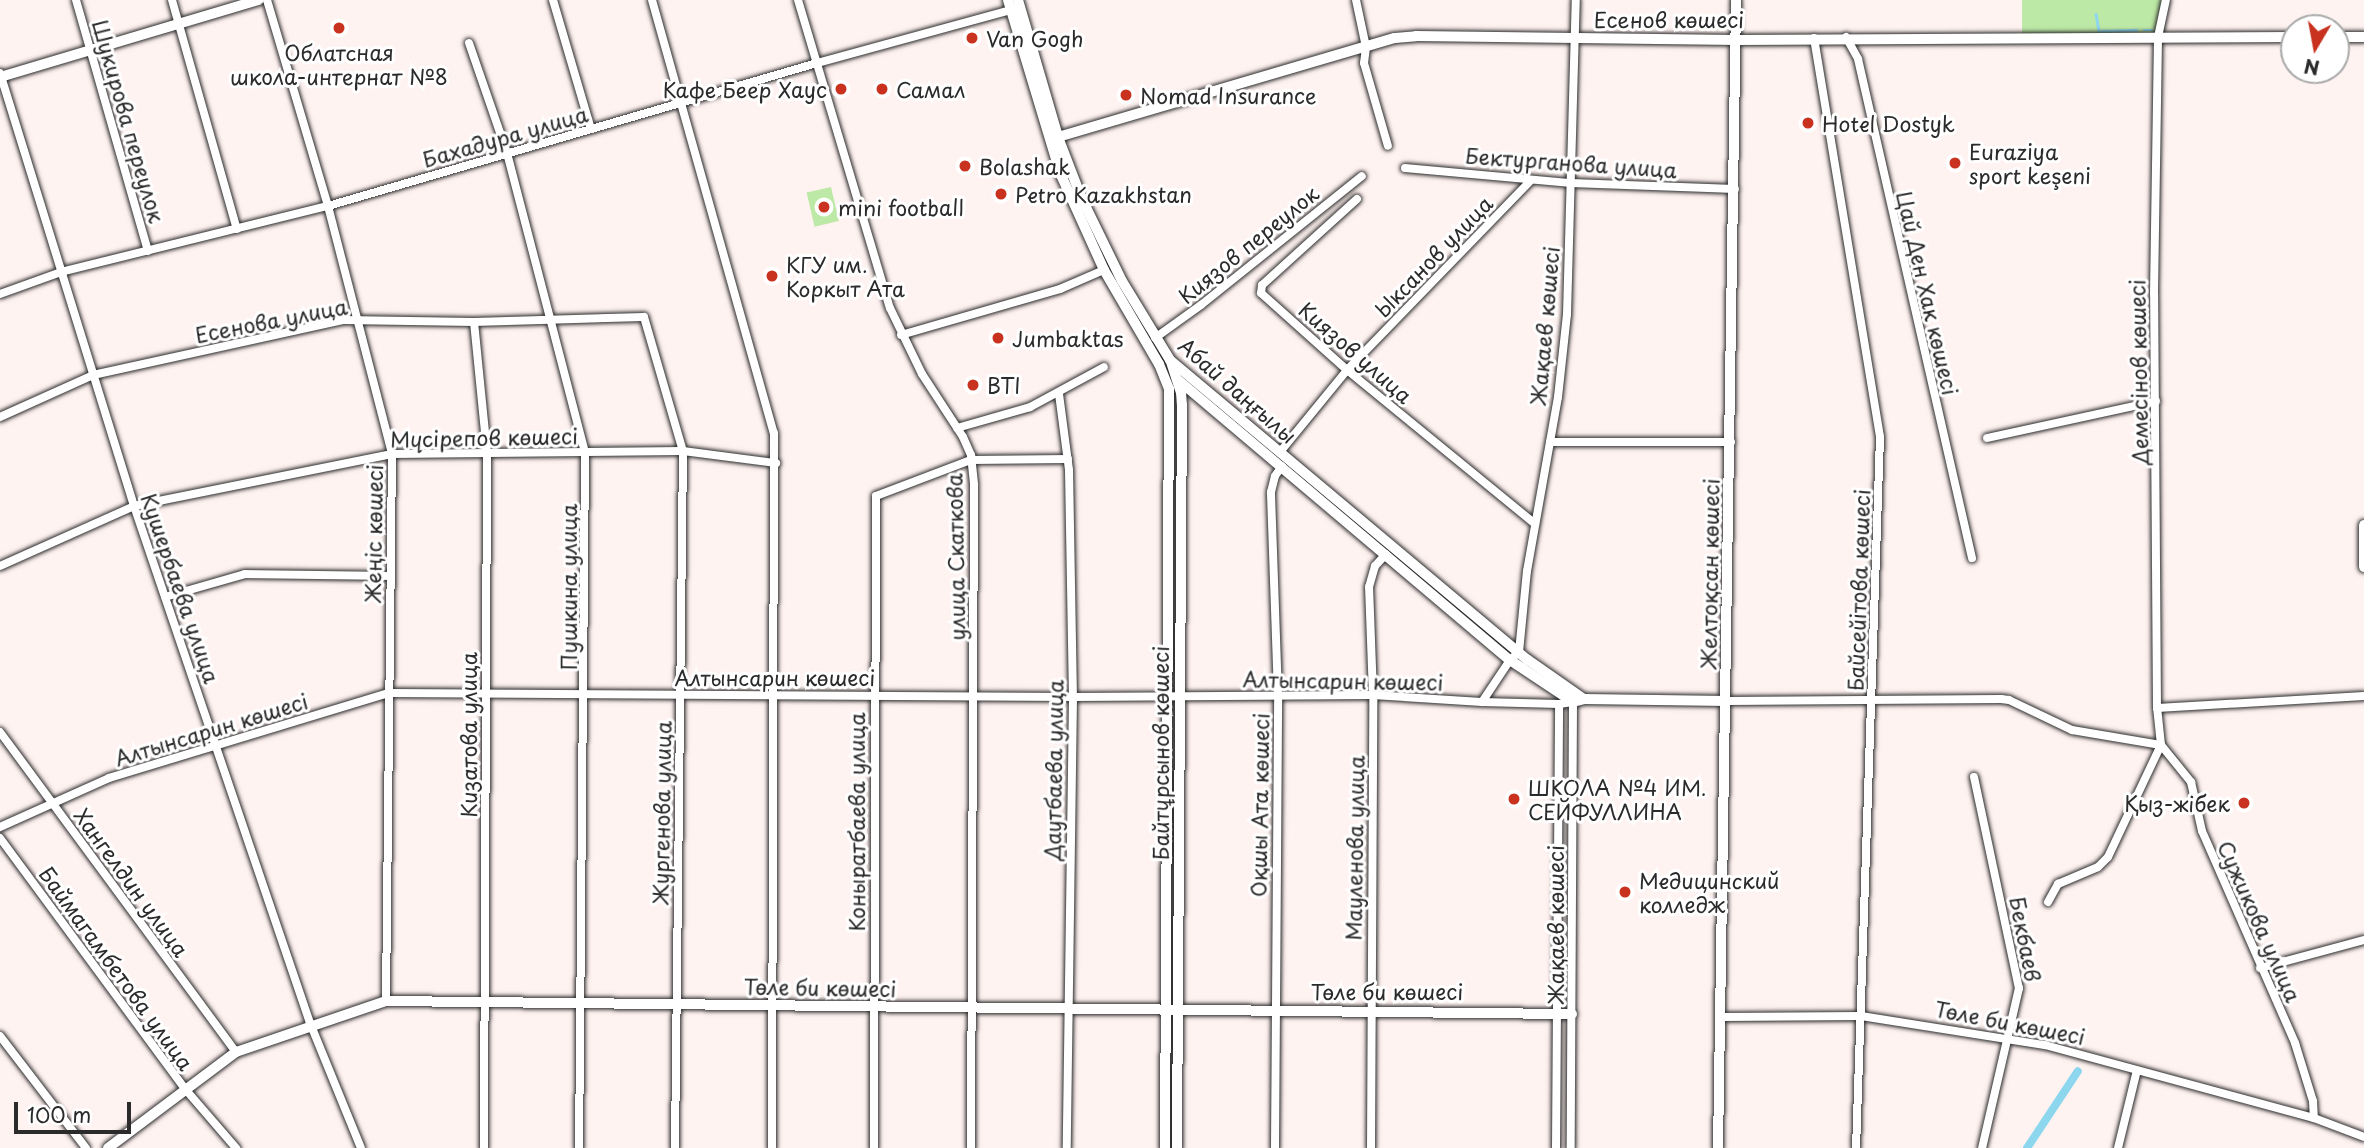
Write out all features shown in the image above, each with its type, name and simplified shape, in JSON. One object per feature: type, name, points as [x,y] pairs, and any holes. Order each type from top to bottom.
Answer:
[{"type":"street","name":"Шукирова переулок","points":[[76,0],[148,251]]},
{"type":"street","points":[[172,0],[237,229]]},
{"type":"street","points":[[0,75],[259,0]]},
{"type":"street","name":"Жеңіс көшесі","points":[[267,0],[328,206],[392,454],[386,1001]]},
{"type":"street","points":[[552,0],[591,129]]},
{"type":"street","points":[[652,0],[774,433],[772,1148]]},
{"type":"street","name":"улица Скаткова","points":[[798,0],[901,335],[957,428],[971,460],[974,695],[971,1148]]},
{"type":"street","points":[[1356,0],[1366,47],[1364,62],[1388,146]]},
{"type":"street","name":"Жақаев көшесі","points":[[1519,652],[1527,570],[1550,442],[1567,314],[1576,0]]},
{"type":"street","name":"Желтоқсан көшесі","points":[[1718,1148],[1736,0]]},
{"type":"street","name":"Демесінов көшесі","points":[[2161,745],[2157,708],[2154,293],[2158,37],[2166,0]]},
{"type":"street","name":"Бахадура улица","points":[[0,294],[61,272],[328,206],[1014,4]]},
{"type":"street","name":"Абай даңғылы","points":[[1014,4],[1053,138],[1105,264],[1164,362],[1178,380],[1510,660],[1578,700]]},
{"type":"street","name":"Есенов көшесі","points":[[1053,138],[1366,47],[1416,36],[1737,40],[1846,37],[2280,37]]},
{"type":"street","name":"Цай Ден Хак көшесі","points":[[1846,37],[1858,59],[1972,558]]},
{"type":"street","name":"Байсейітова көшесі","points":[[1814,38],[1880,437],[1856,1148]]},
{"type":"street","name":"Пушкина улица","points":[[469,43],[508,153],[585,453],[579,1148]]},
{"type":"street","name":"Кушербаева улица","points":[[0,75],[134,506],[310,1025],[361,1148]]},
{"type":"street","name":"Бектурганова улица","points":[[1405,168],[1571,183],[1735,189]]},
{"type":"street","name":"Киязов переулок","points":[[1155,338],[1201,305],[1362,176]]},
{"type":"street","name":"Ыксанов улица","points":[[1280,452],[1347,370],[1531,180]]},
{"type":"street","name":"Киязов улица","points":[[1357,199],[1260,288],[1263,295],[1347,370],[1535,524]]},
{"type":"street","points":[[901,335],[1060,289],[1105,264]]},
{"type":"street","name":"Абай даңғылы","points":[[1105,264],[1155,338],[1164,362],[1280,452],[1578,700]]},
{"type":"street","name":"Есенова улица","points":[[0,417],[93,374],[344,320],[474,323],[644,317]]},
{"type":"street","name":"Жургенова улица","points":[[644,317],[682,451],[675,1148]]},
{"type":"street","name":"Кизатова улица","points":[[474,323],[486,453],[485,1148]]},
{"type":"street","name":"Байтұрсынов көшесі","points":[[1164,362],[1170,398],[1174,694],[1172,1008],[1177,1148]]},
{"type":"street","points":[[957,428],[1030,407],[1059,394],[1104,367]]},
{"type":"street","name":"Байтұрсынов көшесі","points":[[1174,694],[1182,424],[1178,380]]},
{"type":"street","name":"Даутбаева улица","points":[[1059,394],[1068,459],[1073,697],[1067,1148]]},
{"type":"street","points":[[1182,424],[1190,403],[1200,401],[1209,404]]},
{"type":"street","points":[[1987,438],[2156,401]]},
{"type":"street","points":[[1550,442],[1731,442]]},
{"type":"street","name":"Мүсірепов көшесі","points":[[0,566],[134,506],[392,454],[682,451],[776,463]]},
{"type":"street","points":[[971,460],[1068,459]]},
{"type":"street","name":"Коныратбаева улица","points":[[874,1148],[876,496],[971,460]]},
{"type":"street","name":"Оқшы Ата көшесі","points":[[1275,1148],[1278,695],[1271,492],[1275,476],[1283,467]]},
{"type":"street","points":[[2364,525],[2364,566]]},
{"type":"street","name":"Мауленова улица","points":[[1371,1148],[1373,695],[1369,587],[1375,566],[1386,554]]},
{"type":"street","points":[[165,597],[245,574],[390,576]]},
{"type":"street","points":[[1482,702],[1510,660],[1519,652]]},
{"type":"street","name":"Алтынсарин көшесі","points":[[0,827],[109,778],[388,693],[1073,697],[1174,694],[1373,695],[1559,704],[1578,700]]},
{"type":"street","points":[[2157,708],[2364,696]]},
{"type":"street","points":[[1578,700],[2010,700],[2072,730],[2161,745],[2108,857],[2098,867],[2058,884],[2048,902]]},
{"type":"street","name":"Жақаев көшесі","points":[[1571,1148],[1578,700]]},
{"type":"street","name":"Жақаев көшесі","points":[[1556,1148],[1559,704]]},
{"type":"street","name":"Хангелдин улица","points":[[0,732],[236,1052]]},
{"type":"street","name":"Сужикова улица","points":[[2161,745],[2191,782],[2202,831],[2295,1043],[2312,1101],[2314,1118]]},
{"type":"street","name":"Бекбаев","points":[[1974,777],[2020,988],[1982,1148]]},
{"type":"street","name":"Баймагамбетова улица","points":[[0,838],[186,1090],[236,1148]]},
{"type":"street","points":[[2260,968],[2364,940]]},
{"type":"street","name":"Төле би көшесі","points":[[108,1148],[236,1052],[386,1001],[1572,1014]]},
{"type":"street","name":"Байтұрсынов көшесі","points":[[1165,1148],[1172,1008]]},
{"type":"street","name":"Төле би көшесі","points":[[1722,1017],[1861,1016],[2045,1045],[2314,1118],[2364,1137]]},
{"type":"street","points":[[0,1036],[86,1148]]},
{"type":"street","points":[[2118,1148],[2137,1070]]},
{"type":"green space","points":[[2022,0],[2165,0],[2165,39],[2022,39]]},
{"type":"green space","name":"mini football","points":[[831,187],[839,221],[815,227],[807,193]]},
{"type":"waterway","points":[[2096,14],[2099,31],[2136,30]]},
{"type":"waterway","points":[[2144,30],[2152,30]]},
{"type":"waterway","points":[[2027,1148],[2078,1071]]},
{"type":"place","name":"Облатсная школа-интернат №8","points":[[339,28]]},
{"type":"place","name":"Van Gogh","points":[[972,38]]},
{"type":"place","name":"Кафе Беер Хаус","points":[[841,89]]},
{"type":"place","name":"Самал","points":[[882,89]]},
{"type":"place","name":"Nomad Insurance","points":[[1126,95]]},
{"type":"place","name":"Hotel Dostyk","points":[[1808,123]]},
{"type":"place","name":"Euraziya sport keşeni","points":[[1955,163]]},
{"type":"place","name":"Bolashak","points":[[965,166]]},
{"type":"place","name":"Petro Kazakhstan","points":[[1001,194]]},
{"type":"place","name":"mini football","points":[[824,207]]},
{"type":"place","name":"КГУ им. Коркыт Ата","points":[[772,276]]},
{"type":"place","name":"Jumbaktas","points":[[998,338]]},
{"type":"place","name":"BTI","points":[[973,385]]},
{"type":"place","name":"ШКОЛА №4 ИМ. СЕЙФУЛЛИНА","points":[[1514,799]]},
{"type":"place","name":"Қыз-жібек","points":[[2244,803]]},
{"type":"place","name":"Медицинский колледж","points":[[1625,892]]}]
